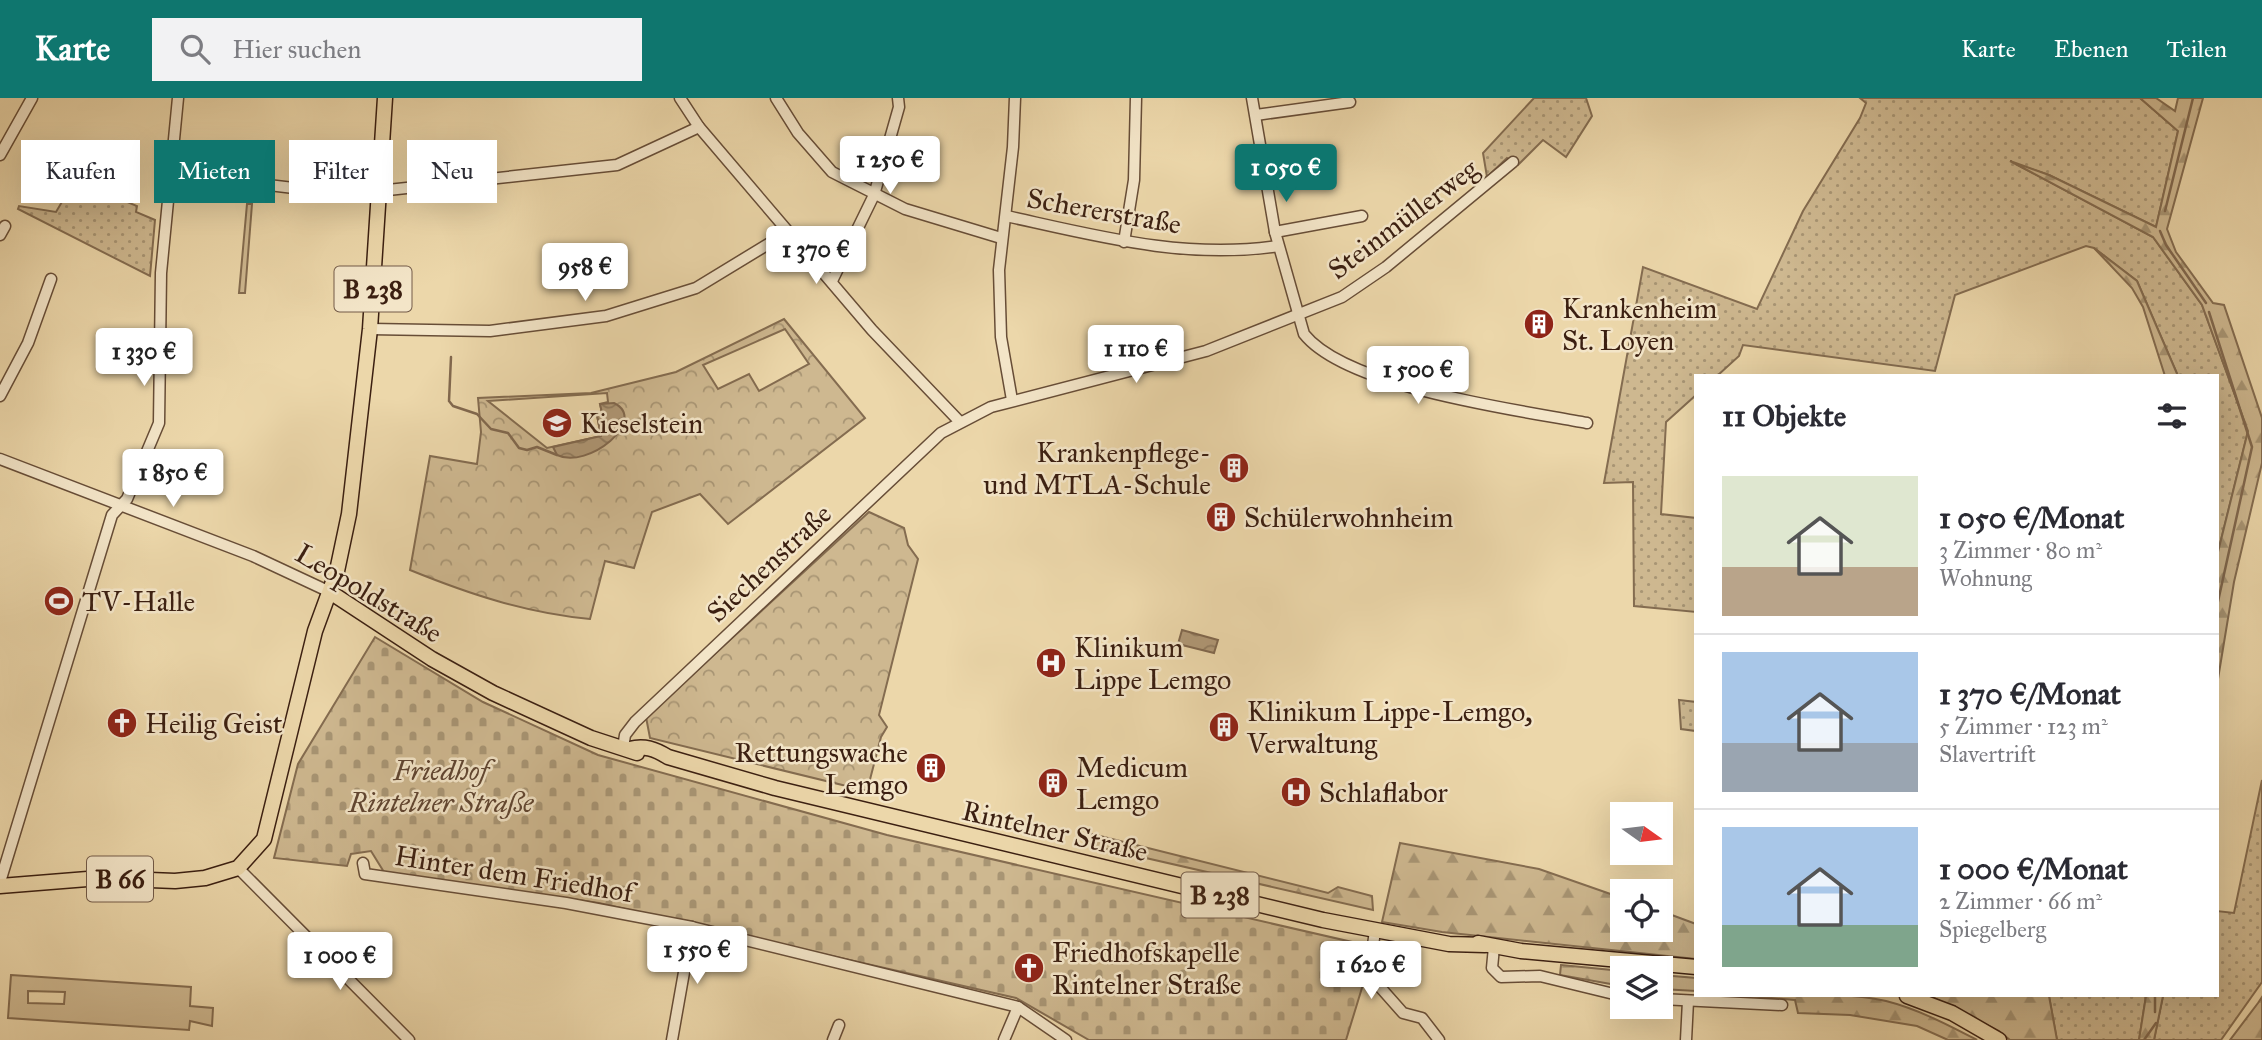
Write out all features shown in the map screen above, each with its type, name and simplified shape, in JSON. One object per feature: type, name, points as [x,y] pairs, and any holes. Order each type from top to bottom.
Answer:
[{"type":"main road","name":"B 238","points":[[383,140],[386,98]]},
{"type":"main road","name":"B 238","points":[[330,592],[349,514],[370,329],[379,203]]},
{"type":"main road","name":"Leopoldstraße","points":[[330,592],[432,659],[492,693],[551,720]]},
{"type":"main road","name":"B 66","points":[[0,884],[100,878],[175,881],[205,878],[238,868],[260,846],[274,806],[315,631],[330,592]]},
{"type":"main road","name":"Rintelner Straße","points":[[551,720],[627,748],[649,748],[668,757],[801,794],[1375,931],[1434,940],[1459,939],[1489,946],[1694,967]]},
{"type":"main road","points":[[1910,997],[1952,1013],[1999,1040]]},
{"type":"street","points":[[0,155],[32,98]]},
{"type":"street","points":[[172,140],[178,98]]},
{"type":"street","points":[[680,98],[699,127],[872,330],[959,421]]},
{"type":"street","points":[[776,98],[798,133],[832,172],[905,209],[1001,238]]},
{"type":"street","points":[[832,281],[874,195],[899,107],[898,98]]},
{"type":"street","points":[[1012,400],[1001,337],[1001,238],[1006,216],[1015,98]]},
{"type":"street","points":[[1124,242],[1134,180],[1136,98]]},
{"type":"street","points":[[1252,98],[1278,246],[1304,334],[1313,345],[1340,362],[1416,389],[1587,422]]},
{"type":"street","points":[[1256,115],[1350,102]]},
{"type":"street","points":[[393,189],[618,165],[699,127]]},
{"type":"street","name":"Steinmüllerweg","points":[[959,421],[1012,400],[1206,351],[1342,297],[1386,267],[1513,162]]},
{"type":"street","points":[[0,884],[112,515],[127,499],[159,423],[161,273],[166,203]]},
{"type":"street","name":"Schererstraße","points":[[1006,216],[1124,242],[1190,250],[1242,251],[1278,246]]},
{"type":"street","points":[[1275,232],[1362,216]]},
{"type":"street","points":[[370,329],[490,331],[606,316],[696,288],[788,232]]},
{"type":"street","points":[[0,396],[28,343],[51,279]]},
{"type":"street","name":"Siechenstraße","points":[[627,748],[625,735],[654,703],[941,433],[959,421]]},
{"type":"street","name":"Leopoldstraße","points":[[0,459],[253,556],[330,592]]},
{"type":"street","name":"Hinter dem Friedhof","points":[[363,863],[365,874],[566,903],[692,928],[1018,1007],[1066,1040]]},
{"type":"street","points":[[238,868],[409,1040]]},
{"type":"street","points":[[672,1040],[692,928]]},
{"type":"street","points":[[1375,931],[1371,959],[1380,987],[1403,1013],[1422,1018],[1438,1040]]},
{"type":"street","points":[[1489,946],[1492,968],[1501,977],[1540,976],[1610,993]]},
{"type":"street","points":[[1673,1000],[1782,1005]]},
{"type":"street","points":[[1686,1040],[1688,1001]]},
{"type":"street","points":[[1004,1040],[1018,1007]]},
{"type":"street","points":[[834,1040],[839,1025]]},
{"type":"green space","points":[[1534,98],[1586,98],[1592,116],[1566,157],[1543,140],[1518,165],[1507,158],[1487,177],[1483,153]]},
{"type":"green space","points":[[1860,98],[2140,98],[2178,131],[2156,227],[2049,175],[2016,164],[2153,237],[2202,305],[2248,431],[2219,548],[2219,374],[2177,374],[2137,281],[2094,248],[2086,246],[1955,295],[1935,371],[1743,345],[1739,356],[1719,374],[1694,374],[1694,397],[1666,422],[1661,514],[1694,518],[1694,612],[1634,606],[1633,482],[1604,483],[1643,267],[1757,309],[1803,211],[1860,118],[1866,103]]},
{"type":"green space","points":[[2140,98],[2156,98],[2175,111],[2178,98],[2203,98],[2167,229],[2176,252],[2213,303],[2224,305],[2262,418],[2262,463],[2234,582],[2219,673],[2219,548],[2248,431],[2202,305],[2153,237],[2010,161],[2049,175],[2156,227],[2178,131]]},
{"type":"green space","points":[[61,203],[130,203],[137,206],[136,212],[155,220],[150,276],[18,209],[19,206],[56,212]]},
{"type":"green space","points":[[247,204],[252,204],[245,293],[239,293]]},
{"type":"green space","points":[[2094,248],[2137,281],[2177,374],[2164,374],[2143,307],[2132,288]]},
{"type":"green space","points":[[784,319],[865,418],[728,524],[700,494],[652,512],[634,568],[605,561],[590,619],[543,612],[498,601],[410,570],[430,456],[477,464],[481,432],[478,398],[591,393],[676,372]],"holes":[[[785,329],[809,364],[759,391],[749,374],[718,389],[703,365]],[[607,393],[608,402],[600,404],[602,413],[597,415],[601,436],[547,448],[488,401]]]},
{"type":"green space","points":[[869,512],[904,528],[908,545],[918,559],[879,715],[887,727],[881,737],[867,791],[650,738],[646,717]]},
{"type":"green space","name":"Friedhof Rintelner Straße","points":[[375,637],[483,702],[598,755],[887,835],[1352,942],[1369,965],[1346,1040],[1089,1040],[1016,998],[599,903],[384,872],[371,851],[351,854],[347,866],[274,858],[298,764]]},
{"type":"green space","points":[[1679,700],[1694,702],[1694,731],[1681,729]]},
{"type":"green space","points":[[2262,780],[2262,982],[2221,1040],[2154,1040],[2163,997],[2219,997],[2219,911],[2234,913]]},
{"type":"green space","points":[[1092,834],[1328,893],[1338,887],[1372,896],[1373,910],[1089,845]]},
{"type":"green space","points":[[1400,843],[1539,869],[1610,894],[1610,942],[1673,942],[1673,915],[1694,923],[1694,959],[1673,956],[1442,932],[1382,922]]},
{"type":"green space","points":[[1561,965],[1610,970],[1610,984],[1560,975]]},
{"type":"green space","points":[[11,975],[191,987],[190,1006],[213,1008],[212,1026],[190,1021],[189,1030],[8,1018]],"holes":[[[28,991],[65,992],[64,1004],[28,1003]]]},
{"type":"green space","points":[[1673,976],[1694,978],[1694,991],[1673,990]]},
{"type":"green space","points":[[1760,997],[1858,997],[1886,1001],[1921,1013],[1977,1040],[1948,1040],[1917,1026],[1850,1015],[1798,1013],[1795,1000]]},
{"type":"green space","points":[[1932,997],[2049,997],[2057,1040],[2010,1040],[1999,1031]]},
{"type":"green space","points":[[2049,997],[2146,997],[2139,1040],[2057,1040]]},
{"type":"green space","points":[[2146,997],[2163,997],[2154,1040],[2139,1040]]},
{"type":"green space","points":[[2262,997],[2262,1040],[2230,1040],[2258,1003]]},
{"type":"water","points":[[614,403],[623,411],[624,420],[620,431],[610,441],[584,456],[570,458],[557,455],[553,447],[601,436],[597,415],[602,413],[600,404]]},
{"type":"water","points":[[1182,630],[1218,640],[1214,653],[1178,644]]},
{"type":"waterway","points":[[2165,211],[2193,98]]},
{"type":"waterway","points":[[2160,231],[2166,245],[2206,303]]},
{"type":"waterway","points":[[2209,312],[2252,447],[2219,597]]},
{"type":"waterway","points":[[451,357],[449,401],[453,406],[477,414],[491,429],[508,433],[519,448],[527,450],[537,447],[557,455]]},
{"type":"waterway","points":[[2155,997],[2155,1012]]},
{"type":"waterway","points":[[2144,1040],[2156,1023]]},
{"type":"place","name":"Krankenheim St. Loyen","points":[[1539,324]]},
{"type":"place","name":"Kieselstein","points":[[557,423]]},
{"type":"place","name":"Krankenpflege- und MTLA-Schule","points":[[1234,468]]},
{"type":"place","name":"Schülerwohnheim","points":[[1221,517]]},
{"type":"place","name":"TV-Halle","points":[[59,601]]},
{"type":"place","name":"Klinikum Lippe Lemgo","points":[[1051,663]]},
{"type":"place","name":"Heilig Geist","points":[[122,723]]},
{"type":"place","name":"Klinikum Lippe-Lemgo, Verwaltung","points":[[1224,727]]},
{"type":"place","name":"Rettungswache Lemgo","points":[[931,768]]},
{"type":"place","name":"Medicum Lemgo","points":[[1053,783]]},
{"type":"place","name":"Schlaflabor","points":[[1296,792]]},
{"type":"place","name":"Friedhofskapelle Rintelner Straße","points":[[1029,968]]}]
